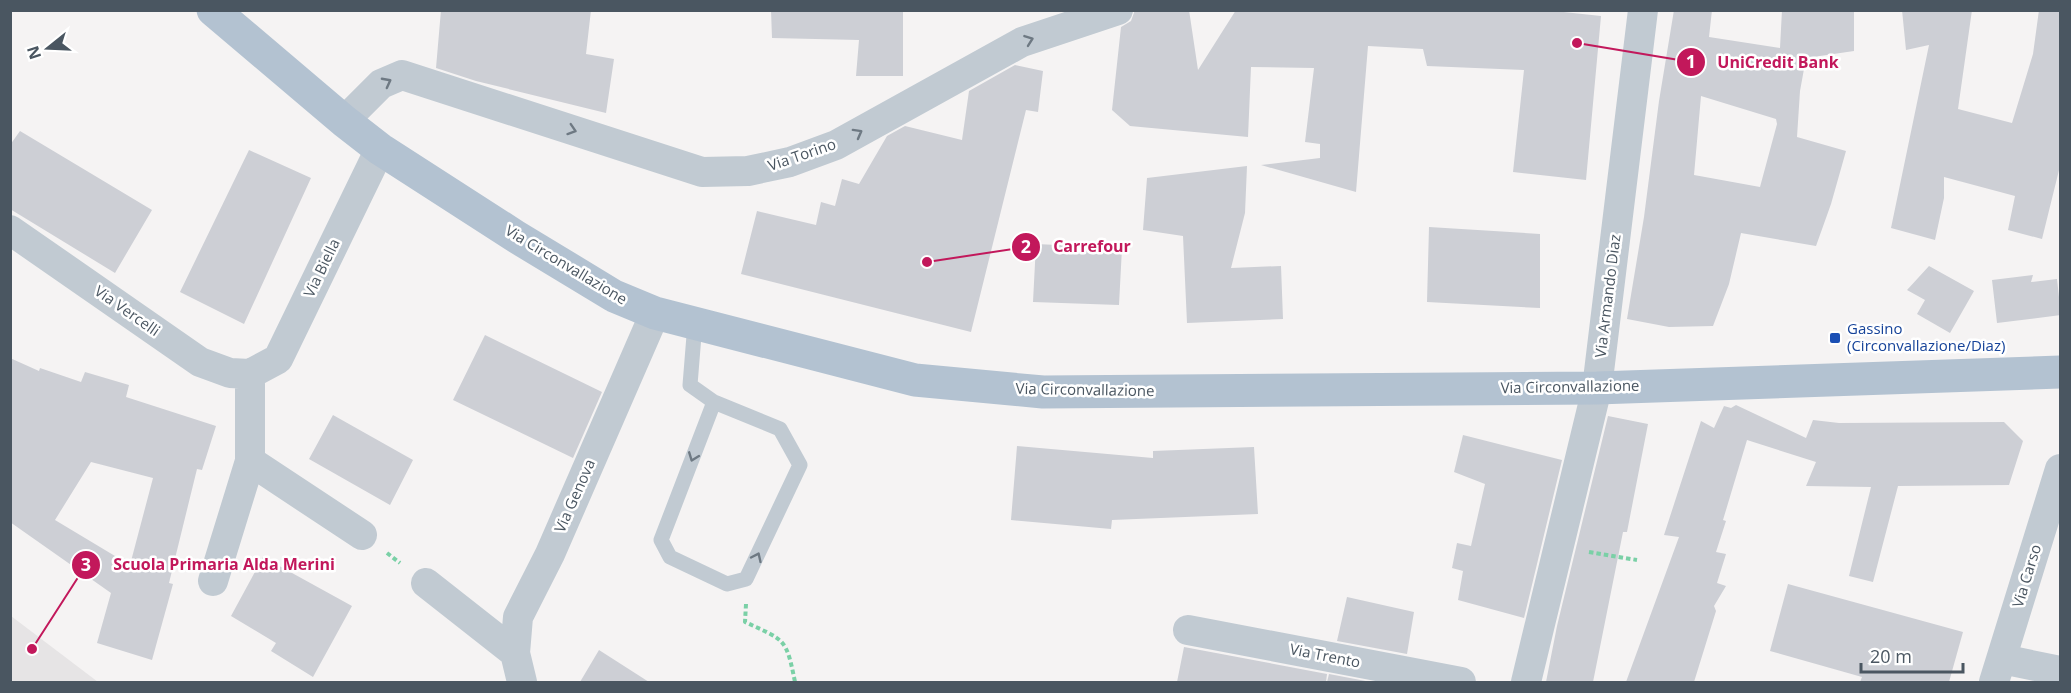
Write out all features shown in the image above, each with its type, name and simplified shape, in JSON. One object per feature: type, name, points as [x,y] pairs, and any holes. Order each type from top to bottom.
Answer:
[{"type":"main road","name":"Via Circonvallazione","points":[[213,10],[380,149],[515,236],[614,296],[655,314],[915,380],[1042,392],[1597,388],[2061,372]]},
{"type":"street","name":"Via Torino","points":[[344,121],[381,84],[402,75],[702,172],[748,171],[790,162],[836,145],[1022,42],[1118,10]]},
{"type":"street","name":"Via Armando Diaz","points":[[1526,682],[1597,388],[1643,10]]},
{"type":"street","name":"Via Biella","points":[[250,374],[278,359],[380,149]]},
{"type":"street","name":"Via Vercelli","points":[[10,230],[200,362],[230,374],[250,374]]},
{"type":"street","name":"Via Genova","points":[[522,682],[516,653],[518,616],[550,554],[655,314]]},
{"type":"street","points":[[213,581],[250,461],[250,374]]},
{"type":"street","points":[[250,461],[362,535]]},
{"type":"street","name":"Via Carso","points":[[1998,670],[2061,469]]},
{"type":"street","points":[[426,583],[516,653]]},
{"type":"street","name":"Via Trento","points":[[1188,630],[1461,682]]},
{"type":"street","points":[[1998,670],[2061,671]]},
{"type":"lane","points":[[695,323],[690,385],[714,402],[780,429],[800,465],[746,579],[726,584],[670,557],[661,540],[714,402]]},
{"type":"path","points":[[362,535],[426,583]]},
{"type":"path","points":[[1558,547],[1637,560]]},
{"type":"path","points":[[746,579],[745,622],[779,638],[789,652],[795,682]]},
{"type":"shaded area","points":[[11,616],[98,682],[11,682]]},
{"type":"building","points":[[441,10],[591,10],[586,54],[614,59],[606,113],[476,81],[436,68]]},
{"type":"building","points":[[771,10],[903,10],[903,76],[856,76],[859,40],[772,38]]},
{"type":"building","points":[[1135,10],[1189,10],[1198,70],[1236,10],[1545,10],[1601,16],[1586,180],[1513,172],[1524,70],[1427,66],[1423,49],[1368,46],[1356,192],[1261,165],[1320,158],[1320,144],[1305,142],[1314,68],[1251,67],[1248,137],[1130,126],[1112,110],[1121,27],[1131,21]]},
{"type":"building","points":[[1674,10],[1712,10],[1709,37],[1780,48],[1782,10],[1854,10],[1854,51],[1806,58],[1800,91],[1797,137],[1846,151],[1816,246],[1741,233],[1729,284],[1713,326],[1669,327],[1627,319],[1644,217]],"holes":[[[1701,96],[1776,119],[1777,124],[1760,187],[1694,175]]]},
{"type":"building","points":[[1902,10],[1972,10],[1958,109],[2012,123],[2033,54],[2039,10],[2061,10],[2061,162],[2042,239],[2008,230],[2015,196],[1944,177],[1944,198],[1935,240],[1891,228],[1929,45],[1906,50]]},
{"type":"building","points":[[1015,65],[1043,71],[1038,112],[1026,110],[971,332],[741,274],[757,211],[816,225],[821,202],[835,206],[842,179],[859,184],[887,136],[905,126],[962,140],[969,91]]},
{"type":"building","points":[[20,131],[152,210],[115,273],[10,209],[10,145]]},
{"type":"building","points":[[249,150],[311,178],[244,324],[180,292]]},
{"type":"building","points":[[1247,166],[1245,213],[1231,268],[1281,266],[1283,319],[1187,323],[1183,236],[1143,230],[1147,178]]},
{"type":"building","points":[[1429,227],[1540,234],[1540,308],[1427,302]]},
{"type":"building","points":[[1036,244],[1122,248],[1119,305],[1033,302]]},
{"type":"building","points":[[1929,266],[1974,291],[1950,333],[1917,314],[1925,300],[1907,290]]},
{"type":"building","points":[[2033,275],[2031,282],[2057,279],[2061,315],[1997,323],[1992,280]]},
{"type":"building","points":[[485,335],[602,392],[573,458],[453,400]]},
{"type":"building","points":[[10,358],[39,371],[40,368],[81,382],[85,372],[129,385],[126,397],[216,426],[202,470],[197,469],[169,583],[173,584],[152,660],[97,643],[111,593],[10,522]],"holes":[[[91,462],[153,478],[130,565],[55,520]]]},
{"type":"building","points":[[1736,405],[1806,438],[1813,420],[1839,423],[2004,422],[2023,441],[2009,485],[1898,486],[1873,582],[1849,576],[1871,487],[1806,486],[1816,462],[1747,440],[1716,552],[1726,554],[1717,583],[1726,586],[1714,606],[1716,611],[1694,682],[1626,682],[1679,537],[1664,535],[1701,421],[1714,428],[1724,406],[1731,408]]},
{"type":"building","points":[[333,415],[413,460],[390,505],[309,459]]},
{"type":"building","points":[[1608,416],[1648,424],[1627,532],[1623,532],[1593,682],[1546,682],[1557,626]]},
{"type":"building","points":[[1463,435],[1562,460],[1524,618],[1458,600],[1463,571],[1452,568],[1457,543],[1471,546],[1485,484],[1454,472]]},
{"type":"building","points":[[1017,446],[1153,458],[1153,451],[1254,447],[1258,514],[1112,520],[1111,529],[1011,520]]},
{"type":"building","points":[[263,557],[352,606],[313,677],[271,651],[276,643],[231,616]]},
{"type":"building","points":[[1788,584],[1963,632],[1949,682],[1860,682],[1862,677],[1770,651]]},
{"type":"building","points":[[1347,597],[1414,612],[1407,654],[1337,641]]},
{"type":"building","points":[[1184,647],[1327,674],[1326,682],[1177,682]]},
{"type":"building","points":[[599,650],[649,682],[580,682]]},
{"type":"building","points":[[1329,674],[1371,682],[1327,682]]},
{"type":"place","name":"UniCredit Bank","points":[[1577,43]]},
{"type":"place","name":"Carrefour","points":[[927,262]]},
{"type":"place","name":"Gassino (Circonvallazione/Diaz)","points":[[1835,338]]},
{"type":"place","name":"Scuola Primaria Alda Merini","points":[[32,649]]}]
